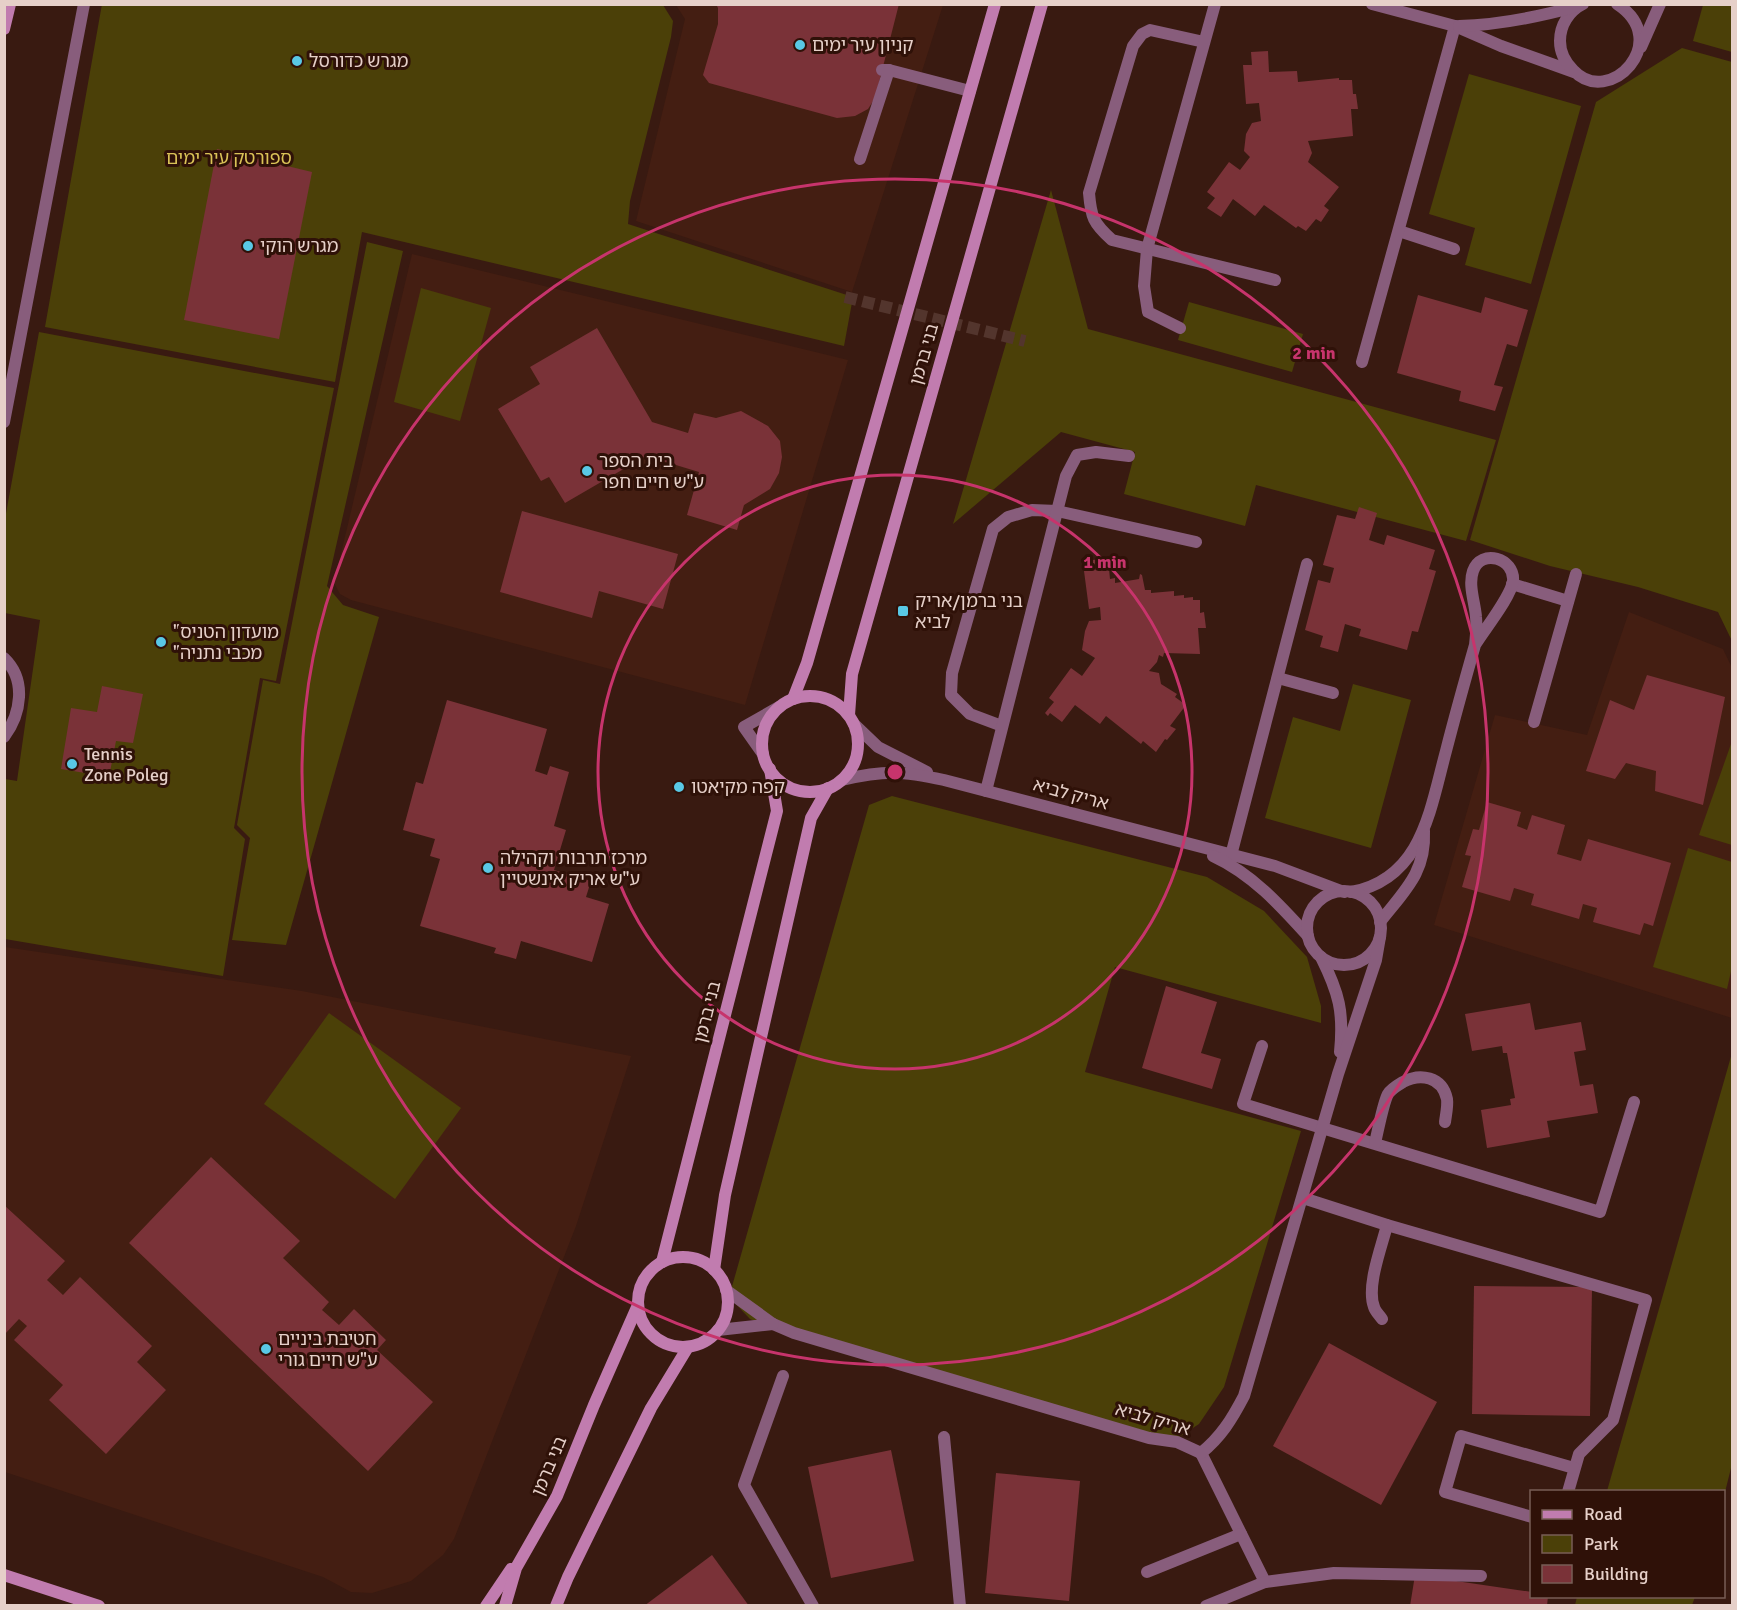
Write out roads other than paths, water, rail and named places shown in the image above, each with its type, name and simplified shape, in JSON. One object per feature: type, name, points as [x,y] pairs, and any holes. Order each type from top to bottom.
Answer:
[{"type":"street","points":[[4,29],[9,4]]},
{"type":"street","points":[[4,422],[84,4]]},
{"type":"street","name":"בני ברמן","points":[[793,699],[807,663],[995,4]]},
{"type":"street","name":"בני ברמן","points":[[852,720],[852,674],[1042,4]]},
{"type":"street","points":[[1180,328],[1149,312],[1144,286],[1147,249],[1215,4]]},
{"type":"street","points":[[1372,4],[1455,26],[1588,79],[1602,81],[1620,75],[1631,66],[1660,4]]},
{"type":"street","points":[[1617,4],[1627,11],[1635,22],[1640,40],[1638,54]]},
{"type":"street","points":[[1455,26],[1510,22],[1582,5]]},
{"type":"street","points":[[1576,73],[1566,62],[1561,50],[1560,39],[1563,26],[1570,14],[1582,5]]},
{"type":"street","points":[[1362,362],[1455,26]]},
{"type":"street","points":[[1204,42],[1150,30],[1142,34],[1133,46],[1089,193],[1091,210],[1097,227],[1112,240],[1275,280]]},
{"type":"street","points":[[860,159],[886,70],[970,91]]},
{"type":"street","points":[[1399,231],[1454,249]]},
{"type":"street","points":[[986,791],[1066,476],[1077,455],[1096,452],[1129,456]]},
{"type":"street","points":[[1002,726],[970,714],[951,695],[952,673],[993,529],[1008,518],[1032,510],[1057,511],[1196,542]]},
{"type":"street","points":[[1380,922],[1409,886],[1420,867],[1423,856],[1424,829],[1475,645],[1476,619],[1472,574],[1476,565],[1489,558],[1504,562],[1510,567],[1513,575],[1512,584],[1508,595],[1475,645]]},
{"type":"street","points":[[1230,859],[1307,564]]},
{"type":"street","points":[[1534,722],[1576,574]]},
{"type":"street","points":[[1512,584],[1568,601]]},
{"type":"street","points":[[4,658],[10,663],[18,678],[20,697],[15,716],[4,737]]},
{"type":"street","points":[[1278,678],[1333,693]]},
{"type":"street","points":[[810,696],[826,698],[852,720],[858,739],[857,756],[853,767],[842,780],[828,789],[812,792],[795,789],[781,782],[770,769],[764,754],[744,727],[793,699],[810,696]]},
{"type":"street","points":[[764,754],[763,737],[768,721],[779,707]]},
{"type":"street","name":"אריק לביא","points":[[852,720],[878,747],[944,780]]},
{"type":"street","name":"בני ברמן","points":[[662,1262],[777,811],[770,769]]},
{"type":"street","name":"אריק לביא","points":[[842,780],[876,772],[906,772],[944,780],[1188,844],[1230,859],[1275,866],[1347,892]]},
{"type":"street","points":[[714,1270],[725,1196],[811,818],[828,789]]},
{"type":"street","points":[[1347,892],[1361,896],[1370,902],[1380,922],[1380,937],[1375,949],[1367,957],[1356,963],[1344,965],[1332,963],[1321,957],[1313,948],[1308,936],[1307,925],[1315,905],[1333,893],[1372,887],[1388,878],[1408,857],[1424,829]]},
{"type":"street","name":"אריק לביא","points":[[1230,859],[1265,891],[1308,936]]},
{"type":"street","name":"אריק לביא","points":[[726,1290],[773,1324],[794,1333],[1149,1438],[1177,1442],[1202,1453],[1216,1441],[1230,1422],[1244,1396],[1338,1074],[1376,960],[1380,937]]},
{"type":"street","name":"אריק לביא","points":[[1321,957],[1333,980],[1340,1004],[1342,1028],[1338,1074]]},
{"type":"street","points":[[1262,1046],[1243,1104],[1600,1212],[1634,1102]]},
{"type":"street","points":[[1375,1143],[1388,1094],[1397,1085],[1412,1077],[1424,1076],[1436,1080],[1443,1088],[1447,1099],[1445,1122]]},
{"type":"street","points":[[1303,1198],[1387,1225],[1646,1300],[1613,1420],[1579,1454],[1568,1490]]},
{"type":"street","points":[[1382,1319],[1374,1307],[1372,1282],[1387,1225]]},
{"type":"street","points":[[688,1257],[703,1262],[714,1270],[724,1283],[728,1298],[727,1313],[718,1330],[710,1339],[688,1347],[669,1346],[656,1339],[646,1329],[639,1316],[639,1287],[647,1274],[662,1262],[673,1258],[688,1257]]},
{"type":"street","name":"בני ברמן","points":[[505,1605],[516,1568],[557,1496],[638,1305]]},
{"type":"street","name":"אריק לביא","points":[[718,1330],[773,1324]]},
{"type":"street","points":[[556,1605],[651,1408],[688,1347]]},
{"type":"street","points":[[783,1376],[744,1485],[813,1605]]},
{"type":"street","points":[[1530,1516],[1445,1491],[1461,1436],[1574,1468]]},
{"type":"street","points":[[944,1437],[960,1605]]},
{"type":"street","points":[[1202,1453],[1265,1582]]},
{"type":"street","points":[[486,1605],[542,1524]]},
{"type":"street","points":[[1147,1572],[1241,1534]]},
{"type":"street","points":[[1206,1605],[1265,1582],[1334,1573],[1481,1576]]},
{"type":"street","points":[[4,1575],[99,1605]]},
{"type":"tunnel","points":[[845,297],[1025,341]]},
{"type":"place","name":"קניון עיר ימים","points":[[800,45]]},
{"type":"place","name":"מגרש כדורסל","points":[[297,61]]},
{"type":"place","name":"מגרש הוקי","points":[[248,246]]},
{"type":"place","name":"בית הספר ע\"ש חיים חפר","points":[[587,471]]},
{"type":"place","name":"בני ברמן/אריק לביא","points":[[903,611]]},
{"type":"place","name":"\"מועדון הטניס \"מכבי נתניה","points":[[161,642]]},
{"type":"place","name":"Tennis Zone Poleg","points":[[72,764]]},
{"type":"place","name":"קפה מקיאטו","points":[[679,787]]},
{"type":"place","name":"מרכז תרבות וקהילה ע\"ש אריק אינשטיין","points":[[488,868]]},
{"type":"place","name":"חטיבת ביניים ע\"ש חיים גורי","points":[[266,1349]]},
{"type":"park label","name":"ספורטק עיר ימים","points":[[229,158]]}]
